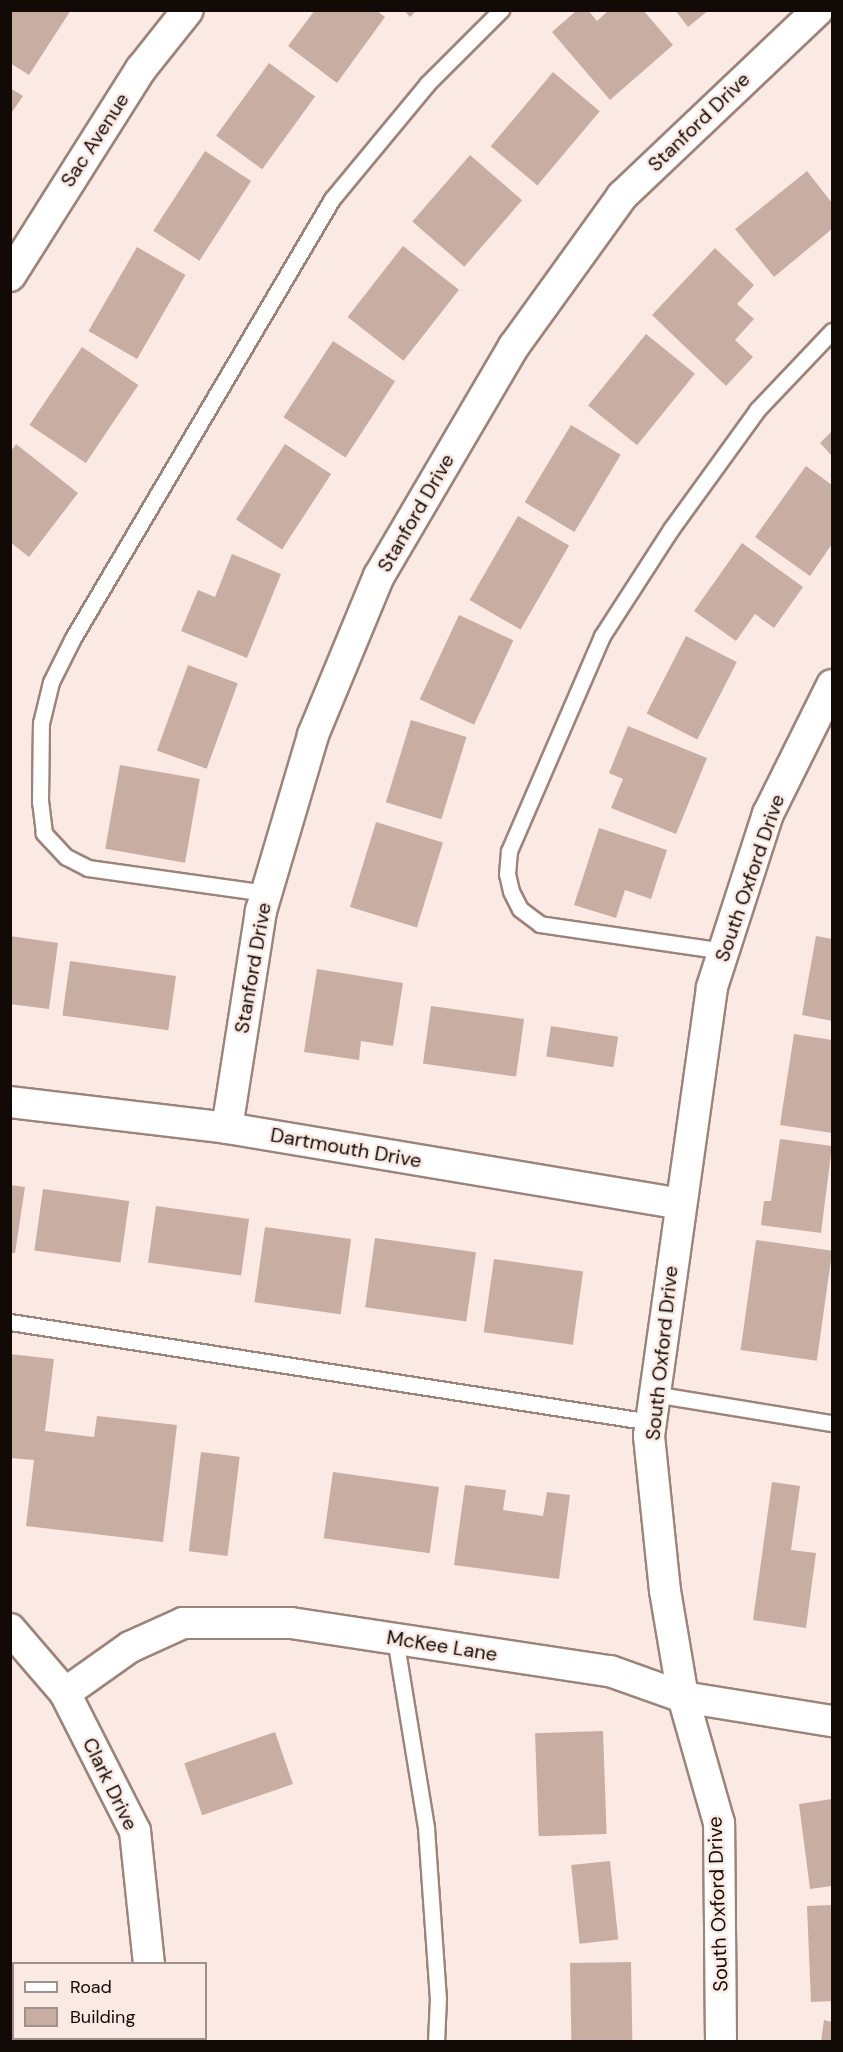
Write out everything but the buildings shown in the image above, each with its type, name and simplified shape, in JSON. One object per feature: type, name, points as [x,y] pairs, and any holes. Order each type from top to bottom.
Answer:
[{"type":"street","name":"Sac Avenue","points":[[10,276],[141,69],[188,10]]},
{"type":"street","name":"Stanford Drive","points":[[227,1128],[266,893],[313,735],[380,576],[514,346],[622,196],[818,10]]},
{"type":"street","name":"South Oxford Drive","points":[[721,2042],[719,1823],[683,1697],[664,1591],[649,1436],[679,1204],[712,987],[768,814],[832,685]]},
{"type":"street","name":"Dartmouth Drive","points":[[10,1102],[227,1128],[679,1204]]},
{"type":"street","name":"McKee Lane","points":[[65,1694],[130,1647],[183,1623],[291,1623],[610,1671],[683,1697],[832,1721]]},
{"type":"street","name":"Clark Drive","points":[[10,1629],[65,1694],[135,1831],[148,1962]]},
{"type":"lane","points":[[266,893],[88,868],[66,857],[44,833],[40,802],[41,723],[51,682],[73,638],[332,199],[427,84],[501,10]]},
{"type":"lane","points":[[724,951],[540,924],[520,909],[511,891],[507,873],[508,852],[602,636],[671,529],[757,410],[832,331]]},
{"type":"lane","points":[[10,1322],[653,1408],[832,1423]]},
{"type":"lane","points":[[395,1638],[426,1828],[438,1998],[436,2042]]}]
